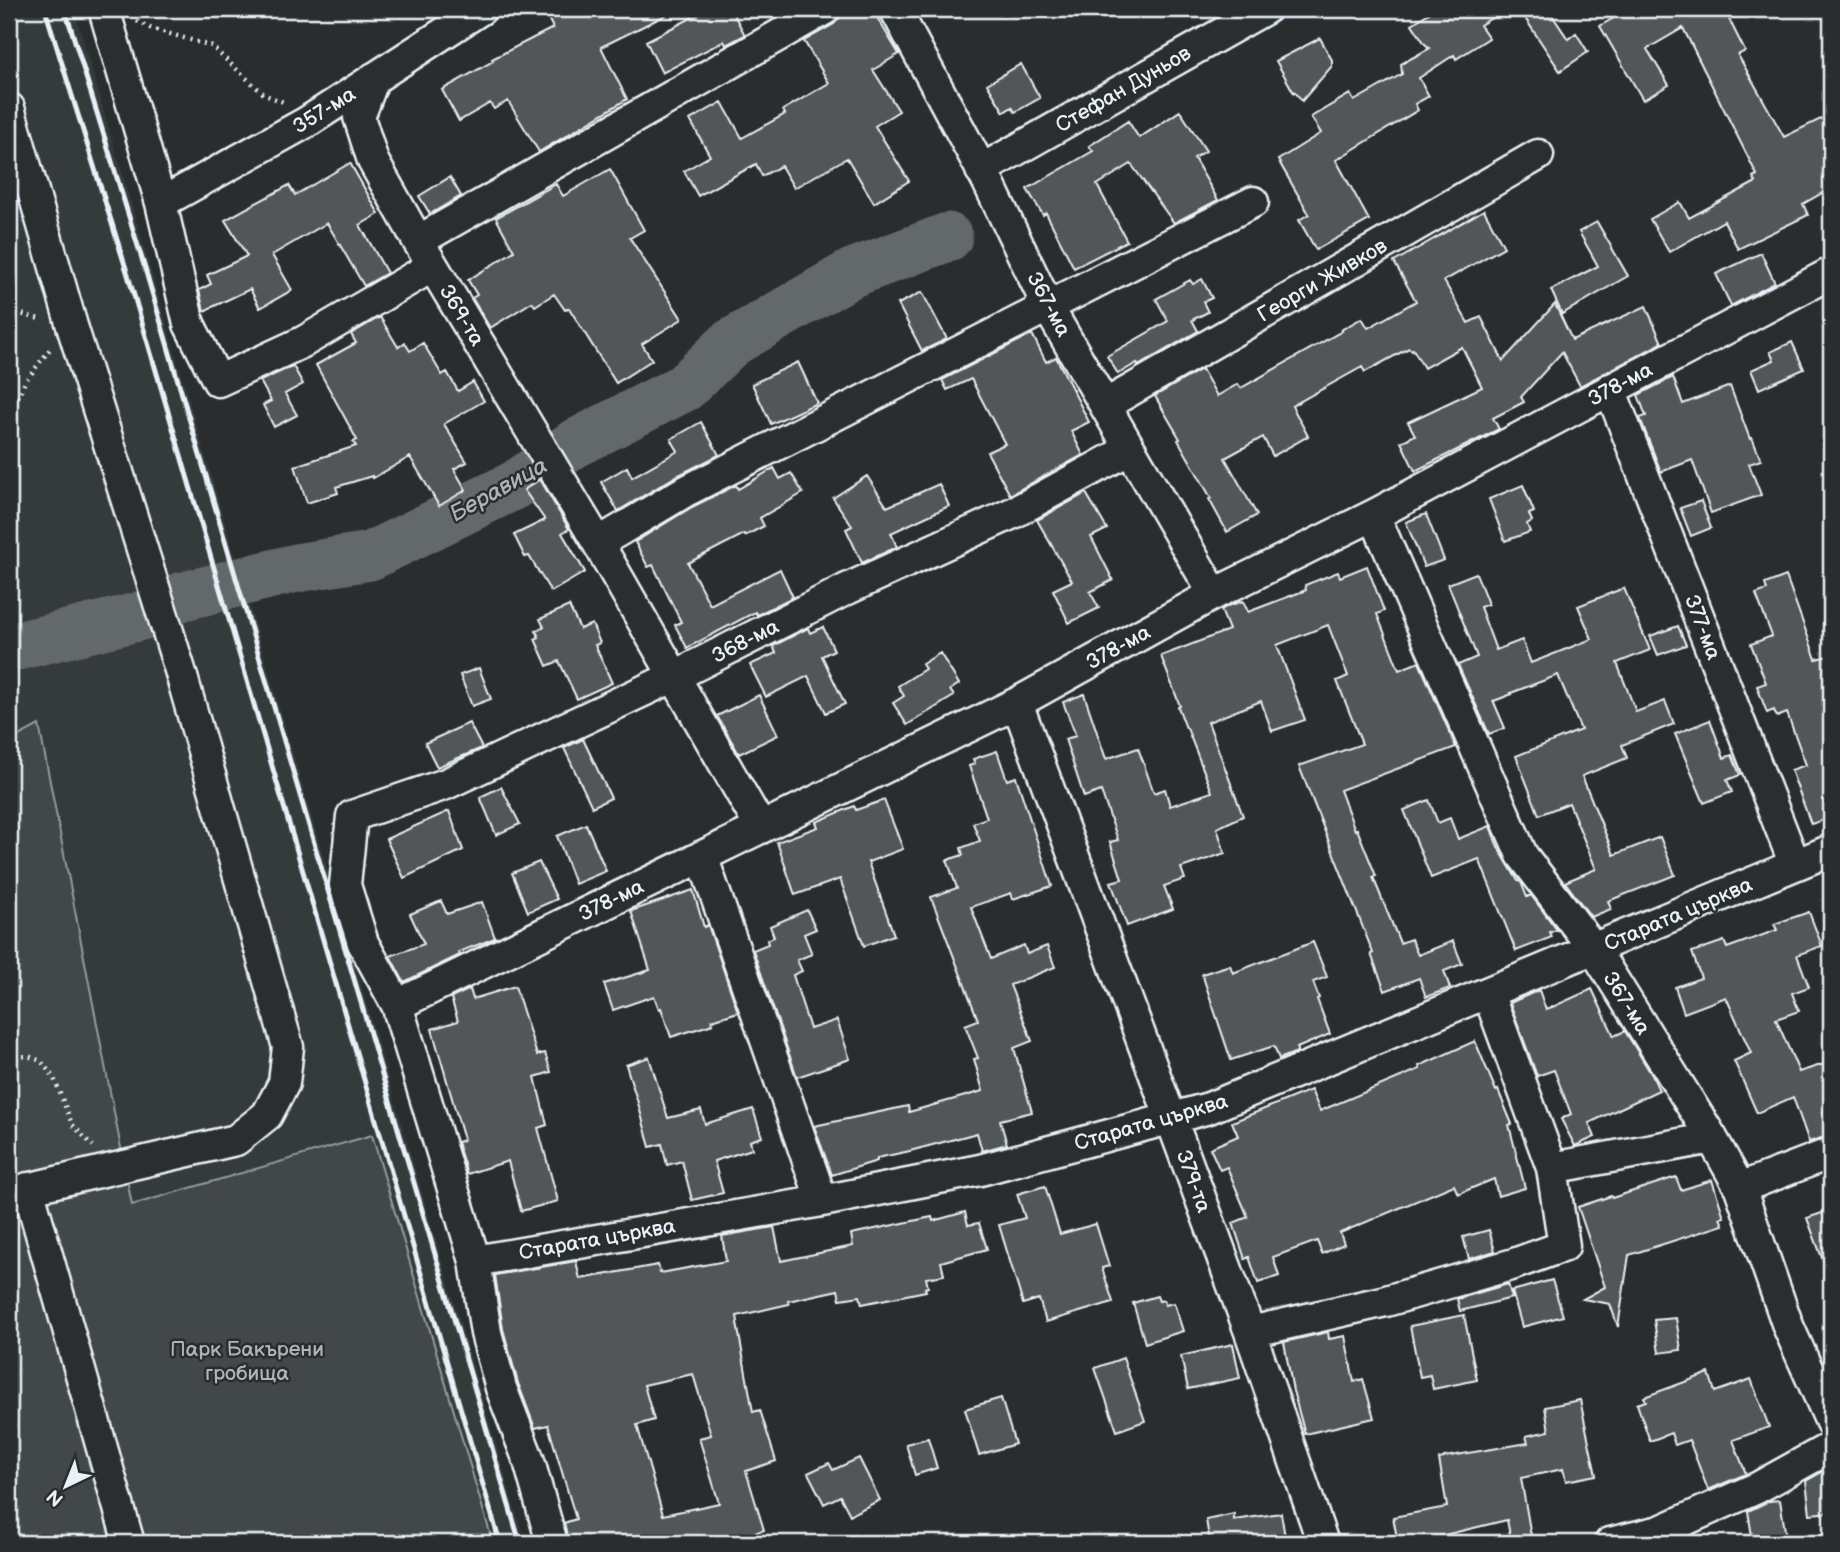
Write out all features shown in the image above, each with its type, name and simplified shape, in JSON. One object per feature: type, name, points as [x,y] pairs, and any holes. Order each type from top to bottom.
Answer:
[{"type":"street","points":[[116,12],[189,324],[218,381],[303,342],[426,253],[825,9]]},
{"type":"street","name":"367-ма","points":[[895,9],[984,175],[1048,307],[1214,594]]},
{"type":"street","name":"Стефан Дуньов","points":[[984,175],[1265,9]]},
{"type":"street","name":"357-ма","points":[[161,202],[307,122],[478,10]]},
{"type":"street","name":"369-та","points":[[374,78],[359,117],[373,161],[598,543],[761,828]]},
{"type":"street","points":[[9,108],[72,326],[173,648],[288,1047],[284,1083],[267,1115],[236,1140],[18,1190],[129,1543]]},
{"type":"street","name":"Георги Живков","points":[[1105,405],[1538,155]]},
{"type":"street","points":[[598,543],[684,492],[1254,202]]},
{"type":"street","name":"378-ма","points":[[397,1005],[1017,703],[1214,594],[1374,515],[1831,273]]},
{"type":"street","name":"377-ма","points":[[1610,389],[1795,865]]},
{"type":"street","name":"368-ма","points":[[397,1005],[363,943],[345,885],[352,816],[446,785],[675,676],[845,590],[1015,512],[1130,450]]},
{"type":"street","name":"367-ма","points":[[1374,515],[1522,855],[1594,949],[1712,1138],[1740,1188],[1788,1326],[1831,1422]]},
{"type":"street","name":"379-та","points":[[1017,703],[1250,1332],[1323,1543]]},
{"type":"street","name":"Старата църква","points":[[475,1261],[980,1170],[1209,1108],[1831,850]]},
{"type":"street","points":[[702,856],[821,1200]]},
{"type":"street","points":[[1250,1332],[1386,1301],[1564,1247],[1552,1168],[1488,993]]},
{"type":"street","points":[[397,1005],[475,1261],[486,1333],[501,1388],[528,1461],[552,1543]]},
{"type":"street","points":[[1552,1168],[1712,1138]]},
{"type":"street","points":[[1740,1188],[1831,1153]]},
{"type":"street","points":[[1610,1543],[1672,1526],[1757,1488],[1831,1447]]},
{"type":"path","points":[[116,12],[150,28],[211,46],[265,95],[291,105],[307,122]]},
{"type":"path","points":[[9,417],[25,382],[72,326]]},
{"type":"path","points":[[9,1057],[28,1056],[41,1061],[54,1078],[72,1124],[117,1167]]},
{"type":"shaded area","points":[[9,9],[74,9],[525,1543],[493,1543],[372,1135],[132,1205],[39,725],[9,741]]},
{"type":"green space","name":"Парк Бакърени гробища","points":[[39,725],[132,1205],[372,1135],[493,1543],[9,1543],[9,741]]},
{"type":"building","points":[[557,9],[678,9],[601,47],[627,99],[539,152],[508,101],[494,109],[490,103],[459,121],[442,90],[493,61],[492,59],[553,28],[546,14]]},
{"type":"building","points":[[709,9],[731,9],[745,35],[726,45],[724,41],[662,73],[646,41]]},
{"type":"building","points":[[842,9],[872,9],[899,54],[873,70],[899,111],[875,126],[909,181],[874,203],[847,158],[794,188],[781,166],[762,176],[756,164],[698,196],[684,171],[710,156],[690,120],[722,102],[742,138],[785,114],[783,110],[829,83],[804,41],[834,24]]},
{"type":"building","points":[[1435,9],[1507,9],[1480,25],[1489,38],[1456,59],[1454,55],[1419,78],[1429,96],[1415,104],[1418,110],[1336,160],[1369,220],[1316,250],[1299,220],[1309,214],[1278,160],[1321,133],[1311,117],[1350,94],[1354,101],[1402,74],[1401,64],[1430,48],[1412,24]]},
{"type":"building","points":[[1519,9],[1548,9],[1568,39],[1576,33],[1588,52],[1560,71]]},
{"type":"building","points":[[1629,9],[1724,9],[1745,51],[1738,55],[1784,137],[1831,114],[1831,188],[1803,204],[1808,215],[1738,249],[1724,221],[1669,252],[1650,219],[1680,202],[1689,218],[1756,182],[1753,177],[1757,175],[1683,28],[1647,49],[1669,85],[1643,100],[1600,26]]},
{"type":"building","points":[[1320,38],[1332,60],[1332,66],[1302,101],[1294,93],[1276,61]]},
{"type":"building","points":[[1021,64],[1040,98],[1015,112],[1012,107],[1004,112],[987,84]]},
{"type":"building","points":[[1180,111],[1206,151],[1194,158],[1218,200],[1174,223],[1131,164],[1097,185],[1127,241],[1074,268],[1046,213],[1043,215],[1027,189],[1093,151],[1089,146],[1128,121],[1139,138]]},
{"type":"building","points":[[350,163],[379,214],[360,225],[387,273],[364,286],[327,223],[272,255],[292,290],[260,308],[250,289],[204,311],[199,290],[211,284],[207,275],[247,256],[225,220],[289,185],[295,195]]},
{"type":"building","points":[[610,169],[644,230],[630,238],[682,319],[642,344],[652,360],[616,383],[569,308],[565,310],[554,294],[535,306],[532,302],[490,328],[472,298],[477,295],[468,280],[514,251],[496,218],[556,184],[563,196]]},
{"type":"building","points":[[450,177],[461,196],[430,214],[419,196]]},
{"type":"building","points":[[1484,210],[1504,247],[1444,281],[1468,323],[1481,317],[1503,361],[1555,304],[1572,340],[1646,306],[1662,343],[1580,386],[1562,352],[1521,397],[1524,402],[1493,418],[1499,429],[1415,471],[1401,442],[1415,435],[1408,422],[1482,387],[1462,347],[1424,368],[1413,349],[1409,348],[1365,372],[1362,367],[1292,406],[1308,436],[1273,456],[1263,437],[1225,458],[1257,515],[1227,532],[1155,396],[1202,369],[1217,396],[1238,384],[1241,388],[1362,318],[1368,328],[1416,301],[1394,262]]},
{"type":"building","points":[[1597,222],[1628,276],[1562,314],[1551,290],[1598,266],[1579,232]]},
{"type":"building","points":[[1761,253],[1775,283],[1731,306],[1716,274]]},
{"type":"building","points":[[1202,279],[1212,298],[1203,302],[1208,312],[1192,320],[1198,331],[1138,366],[1137,363],[1118,374],[1107,356],[1168,321],[1156,299],[1190,280],[1193,284]]},
{"type":"building","points":[[922,292],[947,339],[922,351],[898,304]]},
{"type":"building","points":[[380,317],[398,347],[405,343],[410,351],[423,343],[442,375],[447,372],[458,391],[473,382],[484,401],[444,424],[467,462],[454,469],[466,490],[439,506],[410,457],[373,478],[372,476],[336,487],[338,493],[307,503],[295,466],[356,446],[353,442],[357,440],[316,365],[356,343],[351,334]]},
{"type":"building","points":[[1032,334],[1046,362],[1056,357],[1089,422],[1071,431],[1083,455],[1010,495],[987,452],[1005,444],[971,379],[947,390],[942,380]]},
{"type":"building","points":[[1792,342],[1804,369],[1759,389],[1751,370],[1774,360],[1770,352]]},
{"type":"building","points":[[798,362],[817,403],[771,424],[752,384]]},
{"type":"building","points":[[293,366],[303,384],[285,394],[297,415],[274,427],[263,405],[271,401],[260,381]]},
{"type":"building","points":[[1673,377],[1683,404],[1730,386],[1761,460],[1749,464],[1761,495],[1711,513],[1692,460],[1661,472],[1640,418],[1646,416],[1638,395]]},
{"type":"building","points":[[701,422],[719,455],[618,511],[601,482],[627,467],[632,477],[678,451],[671,439]]},
{"type":"building","points":[[774,468],[780,479],[791,473],[803,493],[760,518],[764,526],[688,563],[710,605],[780,569],[793,597],[757,615],[755,612],[687,648],[675,625],[681,622],[653,565],[648,567],[635,542],[692,507],[736,485],[738,489]]},
{"type":"building","points":[[867,476],[887,507],[939,484],[949,506],[891,533],[897,547],[862,563],[846,529],[852,526],[833,498]]},
{"type":"building","points":[[540,479],[569,529],[562,533],[585,572],[551,592],[529,556],[525,557],[514,535],[545,520],[524,490]]},
{"type":"building","points":[[1523,485],[1534,512],[1529,514],[1532,521],[1527,524],[1530,532],[1505,541],[1489,499]]},
{"type":"building","points":[[1086,493],[1107,529],[1091,537],[1113,580],[1090,592],[1099,608],[1069,623],[1053,590],[1072,581],[1037,520]]},
{"type":"building","points":[[1701,501],[1711,528],[1691,536],[1680,508]]},
{"type":"building","points":[[1426,514],[1444,560],[1424,567],[1406,522]]},
{"type":"building","points":[[1367,566],[1384,611],[1377,614],[1399,670],[1419,662],[1456,747],[1340,790],[1376,876],[1373,877],[1400,943],[1411,939],[1418,955],[1453,941],[1462,964],[1444,971],[1450,988],[1426,997],[1419,978],[1385,991],[1371,954],[1373,953],[1299,766],[1362,744],[1337,681],[1348,676],[1328,625],[1277,645],[1305,720],[1272,731],[1261,701],[1208,722],[1243,816],[1217,828],[1225,853],[1181,868],[1185,879],[1164,886],[1173,909],[1127,926],[1111,882],[1122,879],[1110,842],[1118,840],[1101,791],[1084,797],[1065,739],[1076,736],[1063,702],[1084,694],[1106,759],[1138,748],[1154,793],[1165,789],[1170,806],[1212,792],[1161,656],[1229,630],[1221,610],[1228,606],[1243,601],[1248,612],[1306,590],[1305,585],[1338,572],[1340,577]]},
{"type":"building","points":[[1476,573],[1488,604],[1480,607],[1496,650],[1522,640],[1531,663],[1592,639],[1578,606],[1624,588],[1650,650],[1617,663],[1636,712],[1665,701],[1674,724],[1622,745],[1627,758],[1582,776],[1614,855],[1660,837],[1675,875],[1608,901],[1611,909],[1591,917],[1565,882],[1596,869],[1569,803],[1539,815],[1516,756],[1581,730],[1558,675],[1493,700],[1505,728],[1489,734],[1458,665],[1477,657],[1448,584]]},
{"type":"building","points":[[1786,576],[1816,659],[1831,655],[1831,818],[1811,824],[1791,770],[1806,765],[1787,713],[1777,717],[1774,710],[1767,713],[1757,686],[1766,683],[1751,644],[1772,636],[1756,594],[1767,590],[1765,584]]},
{"type":"building","points":[[569,606],[580,629],[592,624],[600,643],[595,645],[612,683],[577,699],[559,661],[547,666],[535,639],[539,637],[536,631],[544,627],[540,619]]},
{"type":"building","points":[[1678,626],[1686,645],[1658,655],[1650,636]]},
{"type":"building","points":[[823,627],[834,650],[822,656],[845,704],[826,713],[808,676],[766,697],[750,665],[776,653],[773,646],[808,628],[810,633]]},
{"type":"building","points":[[940,653],[959,684],[950,690],[954,696],[907,725],[893,703],[904,696],[898,686],[925,669],[922,664]]},
{"type":"building","points":[[479,668],[491,699],[472,706],[460,675]]},
{"type":"building","points":[[759,695],[778,735],[739,754],[717,716]]},
{"type":"building","points":[[1710,720],[1724,758],[1732,755],[1740,775],[1727,780],[1732,792],[1704,803],[1675,734]]},
{"type":"building","points":[[469,723],[482,748],[437,767],[425,743]]},
{"type":"building","points":[[583,739],[611,798],[592,807],[564,748]]},
{"type":"building","points":[[997,751],[1007,780],[1016,777],[1052,886],[1013,899],[1011,893],[971,907],[991,959],[1024,945],[1027,954],[1047,946],[1055,967],[1010,985],[1032,1041],[1014,1048],[1032,1112],[1000,1120],[1007,1144],[982,1151],[977,1133],[877,1158],[877,1161],[832,1175],[814,1126],[908,1106],[909,1112],[983,1091],[974,1059],[978,1058],[965,1025],[978,1020],[931,897],[957,888],[947,860],[963,855],[961,848],[980,841],[973,823],[987,818],[969,766],[975,764],[973,759]]},
{"type":"building","points":[[501,787],[520,824],[496,835],[480,797]]},
{"type":"building","points":[[884,800],[903,849],[868,862],[894,935],[864,946],[840,879],[795,895],[777,842],[818,827],[816,822],[854,806],[856,810]]},
{"type":"building","points":[[1429,800],[1438,823],[1450,818],[1458,839],[1490,826],[1498,847],[1521,882],[1527,897],[1531,895],[1557,930],[1550,932],[1552,937],[1516,951],[1479,859],[1431,878],[1404,810]]},
{"type":"building","points":[[449,811],[463,850],[404,878],[386,839]]},
{"type":"building","points":[[586,824],[606,871],[575,884],[557,836]]},
{"type":"building","points":[[539,862],[557,899],[528,912],[512,873]]},
{"type":"building","points":[[693,890],[704,927],[708,925],[738,1012],[712,1020],[713,1024],[671,1037],[654,996],[613,1010],[604,984],[650,970],[631,911]]},
{"type":"building","points":[[441,901],[447,914],[482,902],[495,938],[459,952],[460,955],[404,982],[390,956],[424,944],[410,914]]},
{"type":"building","points":[[807,910],[816,929],[804,934],[812,954],[797,960],[802,971],[793,975],[810,1029],[837,1020],[850,1059],[797,1077],[753,950],[768,944],[767,940],[774,937],[770,926]]},
{"type":"building","points":[[1809,912],[1822,946],[1797,955],[1809,987],[1792,993],[1799,1011],[1776,1019],[1799,1072],[1824,1064],[1827,1072],[1831,1071],[1831,1135],[1809,1142],[1793,1097],[1757,1113],[1734,1061],[1751,1053],[1726,997],[1684,1013],[1675,987],[1701,978],[1692,952],[1724,941],[1727,948],[1777,930],[1774,924]]},
{"type":"building","points":[[1313,942],[1327,977],[1313,982],[1330,1034],[1279,1059],[1274,1046],[1231,1060],[1202,974],[1230,965],[1233,973]]},
{"type":"building","points":[[515,986],[537,1055],[545,1053],[551,1072],[535,1077],[547,1125],[538,1128],[558,1201],[521,1211],[508,1161],[467,1174],[457,1142],[464,1140],[432,1029],[458,1021],[451,998],[470,989],[473,999]]},
{"type":"building","points":[[1592,989],[1614,1036],[1625,1031],[1659,1090],[1589,1123],[1595,1137],[1575,1146],[1561,1119],[1571,1114],[1554,1070],[1537,1076],[1510,1003],[1539,990],[1546,1010]]},
{"type":"building","points":[[1475,1041],[1512,1124],[1509,1125],[1525,1188],[1498,1196],[1494,1179],[1458,1194],[1454,1185],[1340,1233],[1344,1244],[1322,1254],[1317,1241],[1273,1257],[1279,1276],[1258,1283],[1249,1257],[1245,1259],[1233,1223],[1248,1217],[1227,1167],[1220,1170],[1210,1148],[1238,1136],[1232,1122],[1311,1090],[1320,1111],[1420,1069],[1419,1066]]},
{"type":"building","points":[[649,1057],[668,1118],[701,1110],[705,1124],[753,1109],[762,1137],[750,1141],[752,1149],[714,1161],[723,1193],[692,1200],[682,1161],[667,1165],[662,1144],[650,1147],[626,1065]]},
{"type":"building","points":[[1676,1177],[1681,1190],[1712,1180],[1724,1217],[1720,1218],[1723,1225],[1629,1255],[1618,1327],[1610,1304],[1583,1299],[1605,1287],[1578,1207]]},
{"type":"building","points":[[1045,1186],[1060,1234],[1096,1224],[1109,1266],[1102,1268],[1113,1302],[1046,1322],[1039,1299],[1023,1304],[999,1225],[1025,1218],[1017,1194]]},
{"type":"building","points":[[1831,1210],[1831,1276],[1829,1276],[1807,1218]]},
{"type":"building","points":[[965,1212],[968,1225],[979,1223],[987,1249],[941,1262],[944,1275],[926,1278],[926,1291],[862,1304],[860,1296],[840,1299],[838,1290],[737,1316],[753,1412],[760,1410],[776,1461],[746,1471],[764,1530],[722,1543],[569,1543],[564,1523],[576,1519],[548,1425],[535,1428],[518,1383],[503,1329],[495,1275],[576,1261],[580,1279],[658,1265],[660,1273],[726,1261],[722,1236],[774,1227],[781,1261],[853,1246],[851,1234],[932,1217],[933,1221]],"holes":[[[693,1374],[711,1435],[699,1438],[719,1503],[663,1515],[637,1425],[654,1420],[644,1385]]]},
{"type":"building","points":[[1489,1230],[1495,1251],[1469,1259],[1463,1237]]},
{"type":"building","points":[[1552,1280],[1563,1316],[1522,1327],[1512,1291]]},
{"type":"building","points":[[1508,1284],[1512,1298],[1460,1311],[1457,1299]]},
{"type":"building","points":[[1157,1296],[1159,1301],[1164,1300],[1165,1305],[1174,1303],[1183,1331],[1145,1343],[1133,1303]]},
{"type":"building","points":[[1464,1315],[1477,1380],[1433,1389],[1430,1375],[1420,1377],[1410,1326]]},
{"type":"building","points":[[1676,1318],[1681,1350],[1659,1353],[1654,1320]]},
{"type":"building","points":[[1328,1332],[1329,1339],[1345,1336],[1354,1382],[1363,1379],[1374,1418],[1305,1434],[1293,1391],[1284,1342]]},
{"type":"building","points":[[1233,1344],[1240,1378],[1188,1389],[1181,1356]]},
{"type":"building","points":[[1123,1358],[1145,1421],[1117,1431],[1095,1368]]},
{"type":"building","points":[[1709,1373],[1715,1392],[1751,1379],[1769,1427],[1733,1440],[1746,1474],[1708,1490],[1689,1440],[1675,1445],[1671,1433],[1650,1441],[1637,1404],[1646,1401],[1644,1397]]},
{"type":"building","points":[[1001,1398],[1015,1444],[979,1455],[965,1409]]},
{"type":"building","points":[[1580,1400],[1596,1475],[1566,1481],[1563,1469],[1521,1478],[1531,1536],[1511,1540],[1507,1520],[1436,1537],[1437,1543],[1398,1543],[1393,1517],[1447,1507],[1439,1459],[1528,1443],[1526,1436],[1549,1431],[1545,1407]]},
{"type":"building","points":[[928,1438],[937,1468],[915,1475],[906,1444]]},
{"type":"building","points":[[859,1458],[880,1500],[850,1515],[840,1496],[824,1504],[808,1473],[829,1463],[833,1470]]},
{"type":"building","points":[[1831,1467],[1831,1512],[1810,1514],[1806,1481]]},
{"type":"building","points":[[1780,1500],[1787,1543],[1753,1543],[1748,1511],[1769,1501]]},
{"type":"building","points":[[1281,1513],[1286,1543],[1210,1543],[1206,1520],[1234,1514],[1234,1520]]},
{"type":"waterway","name":"Беравица","points":[[9,648],[141,616],[180,597],[296,568],[370,556],[515,485],[574,444],[685,387],[731,343],[852,273],[948,237]]},
{"type":"railway","points":[[45,9],[128,275],[500,1543]]},
{"type":"railway","points":[[65,9],[146,272],[520,1543]]}]
